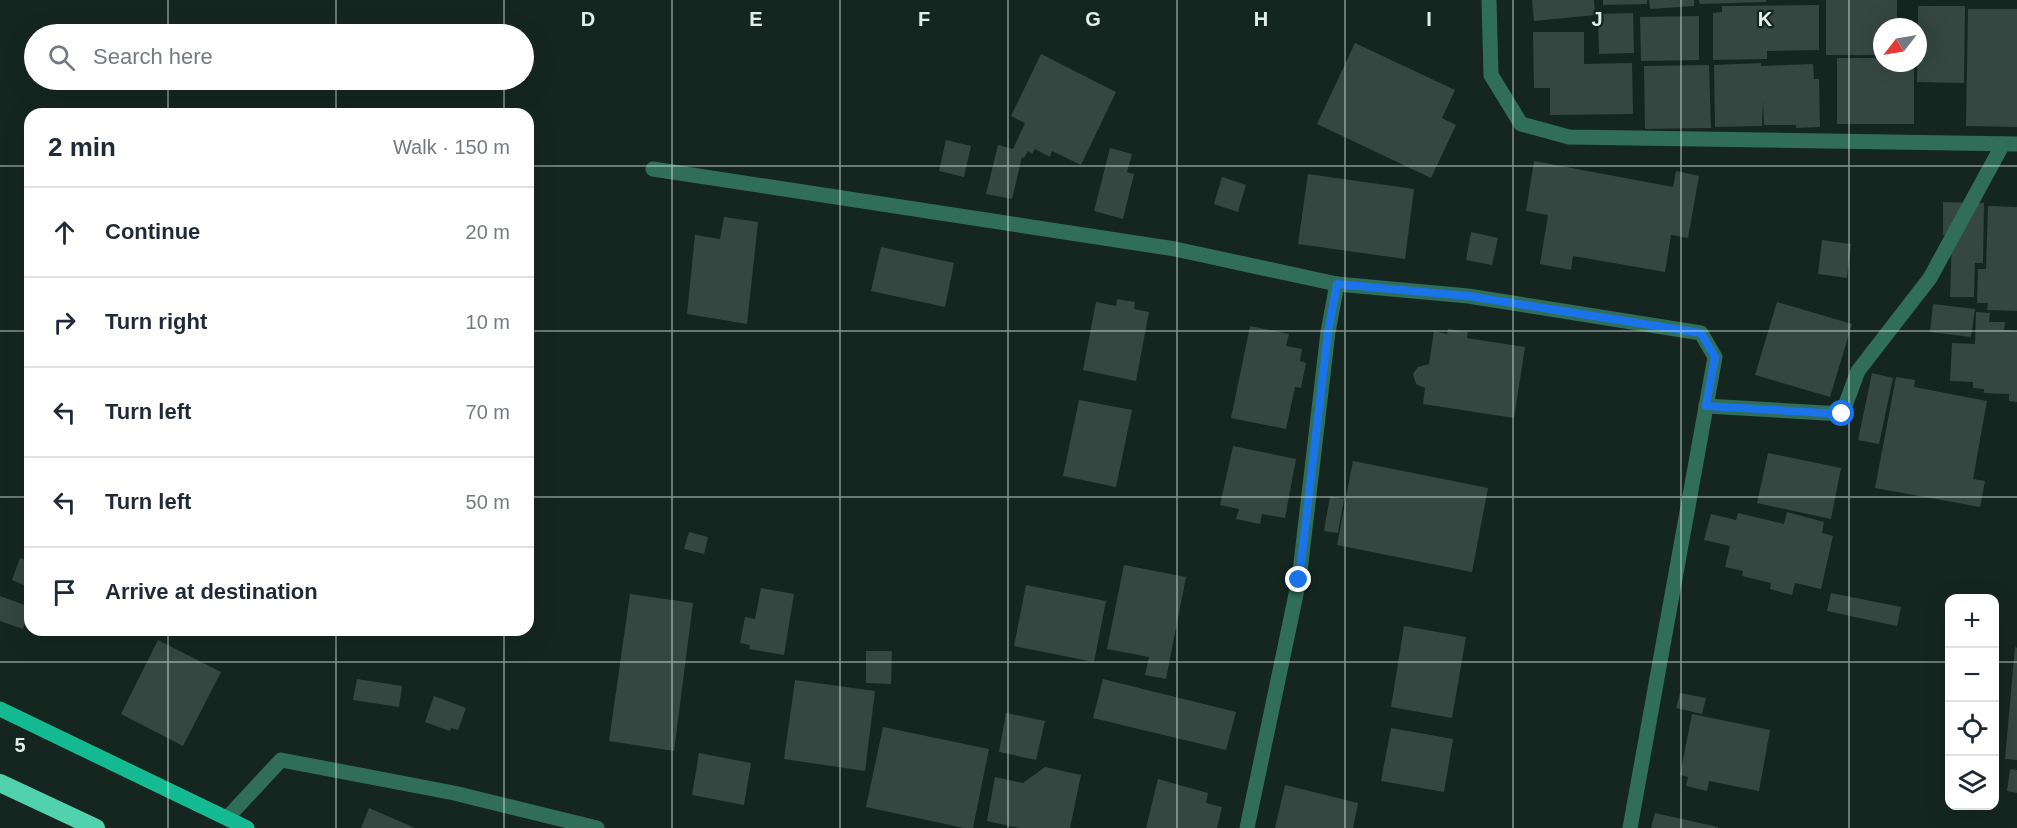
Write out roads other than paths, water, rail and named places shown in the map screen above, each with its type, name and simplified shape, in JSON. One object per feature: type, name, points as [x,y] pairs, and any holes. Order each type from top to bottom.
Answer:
[{"type":"highway","points":[[0,783],[96,828]]},
{"type":"main road","points":[[0,709],[247,828]]},
{"type":"street","points":[[1489,0],[1491,75],[1521,124],[1569,137],[2010,144],[1930,278],[1858,371],[1842,414],[1706,406]]},
{"type":"street","points":[[652,169],[1175,249],[1337,284],[1468,296],[1701,333],[1715,357],[1630,828]]},
{"type":"street","points":[[1247,828],[1299,580],[1328,332],[1337,284]]},
{"type":"street","points":[[227,818],[281,760],[454,793],[597,828]]}]
